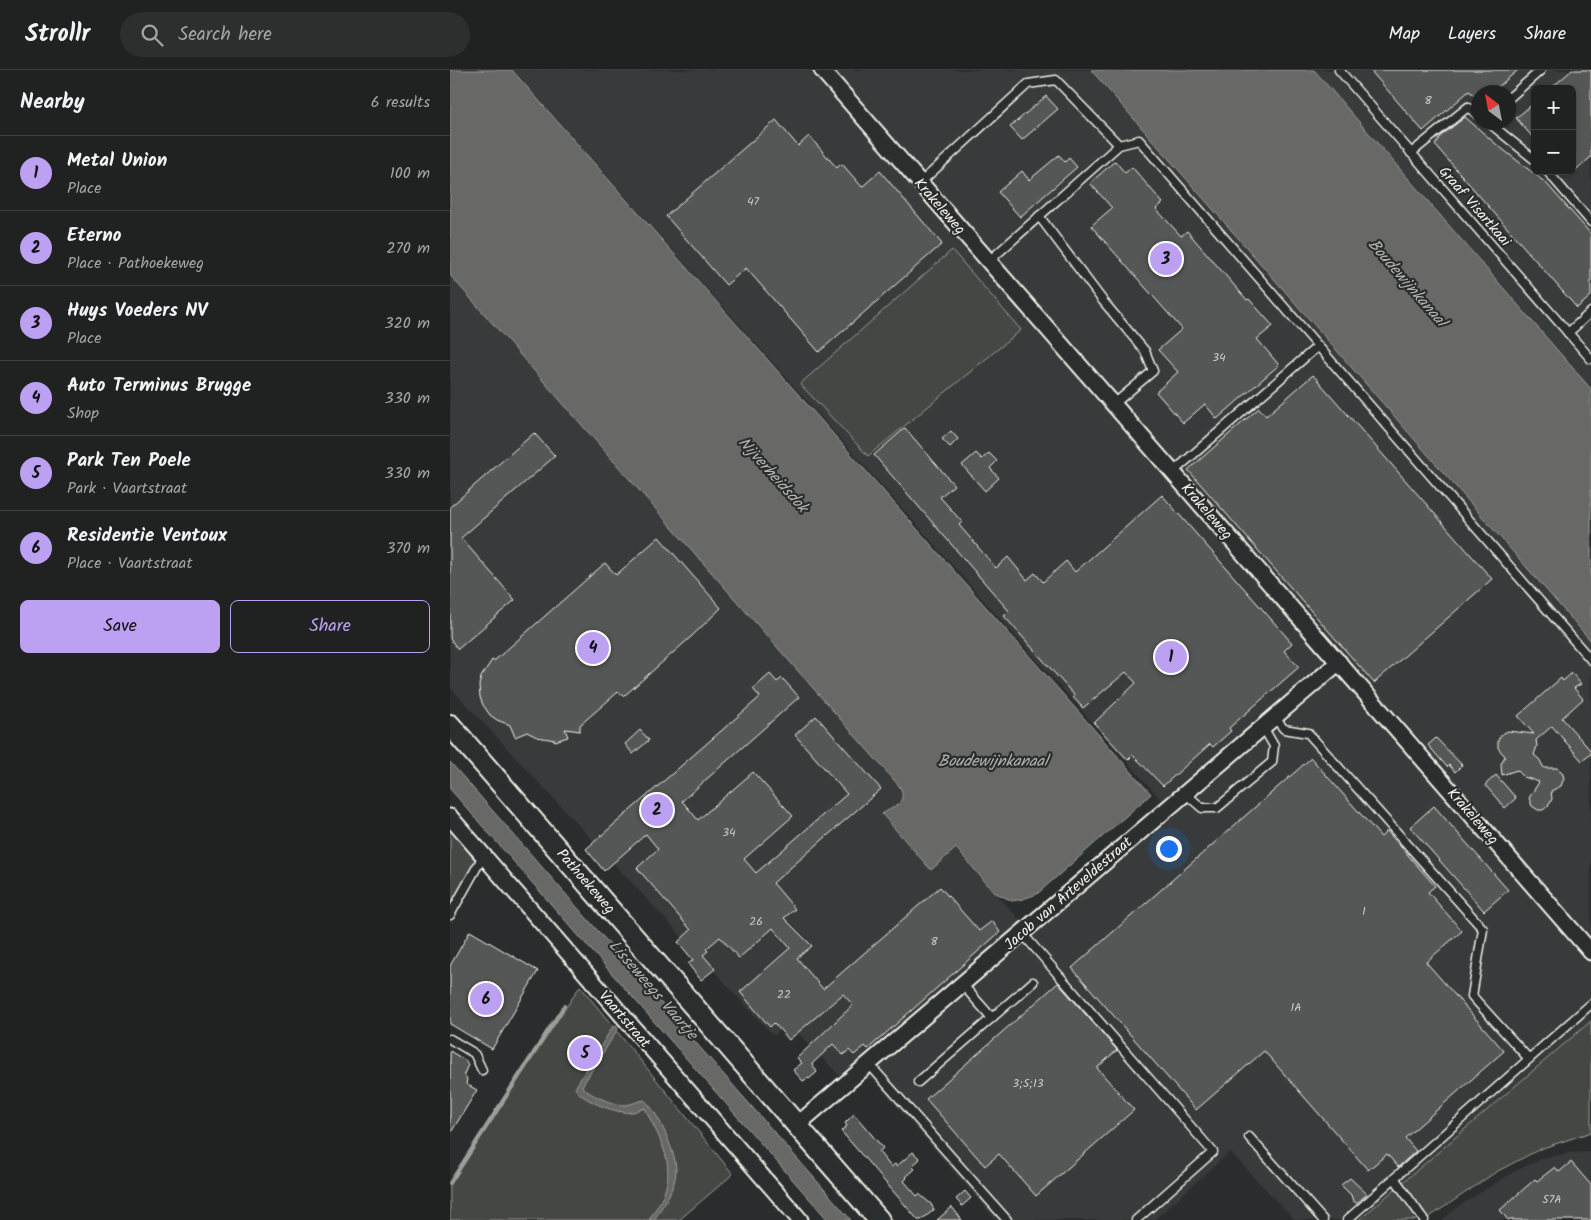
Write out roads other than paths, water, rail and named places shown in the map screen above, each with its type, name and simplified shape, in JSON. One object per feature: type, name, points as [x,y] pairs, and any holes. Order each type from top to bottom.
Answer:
[{"type":"main road","name":"Pathoekeweg","points":[[450,725],[879,1220]]},
{"type":"street","name":"Krakeleweg","points":[[822,70],[1591,952]]},
{"type":"street","name":"Jacob van Arteveldestraat","points":[[797,1126],[1339,662]]},
{"type":"street","name":"Vaartstraat","points":[[450,817],[800,1220]]},
{"type":"lane","name":"Graaf Visartkaai","points":[[1338,70],[1591,360]]},
{"type":"lane","points":[[1516,92],[1541,70]]},
{"type":"lane","points":[[920,183],[1028,84],[1056,80],[1120,145]]},
{"type":"lane","points":[[1411,153],[1468,107],[1471,109]]},
{"type":"lane","points":[[1498,130],[1531,157]]},
{"type":"lane","points":[[989,261],[1120,145],[1139,140],[1591,660]]},
{"type":"lane","points":[[1550,175],[1591,222]]},
{"type":"lane","points":[[1039,216],[1103,302],[1145,351],[1153,371],[1114,404]]},
{"type":"lane","points":[[1568,333],[1591,312]]},
{"type":"lane","points":[[1173,472],[1318,346]]},
{"type":"lane","points":[[1185,793],[1202,808],[1217,808],[1272,762],[1274,746],[1268,722]]},
{"type":"lane","points":[[1268,722],[1284,729],[1308,733],[1483,929],[1472,996],[1529,1059]]},
{"type":"lane","points":[[450,915],[483,856]]},
{"type":"lane","points":[[1022,933],[1213,1152],[1136,1220]]},
{"type":"lane","points":[[918,1082],[1033,982]]},
{"type":"lane","points":[[962,984],[992,1018]]},
{"type":"lane","points":[[1347,1220],[1591,1004]]},
{"type":"lane","points":[[450,1039],[474,1054],[482,1070]]},
{"type":"lane","points":[[869,1064],[1007,1220]]},
{"type":"lane","points":[[1249,1137],[1323,1220]]},
{"type":"lane","points":[[1395,1179],[1424,1220]]},
{"type":"water","name":"Boudewijnkanaal","points":[[450,70],[512,70],[1151,794],[1037,894],[1012,901],[994,892],[956,848],[931,870],[882,814],[895,807],[901,801],[902,792],[900,787],[450,275]]},
{"type":"water","name":"Boudewijnkanaal","points":[[1091,70],[1314,70],[1591,389],[1591,641]]},
{"type":"water","points":[[450,762],[851,1220],[828,1220],[450,789]]},
{"type":"water","points":[[616,1026],[618,1029],[582,1086],[595,1096],[620,1105],[644,1100],[660,1122],[673,1153],[676,1170],[671,1190],[654,1220],[649,1220],[664,1193],[668,1170],[664,1149],[645,1108],[633,1112],[610,1109],[585,1098],[575,1088],[612,1028]]},
{"type":"waterway","points":[[450,1183],[564,1006]]},
{"type":"place","name":"Huys Voeders NV","points":[[1166,259]]},
{"type":"place","name":"Auto Terminus Brugge","points":[[593,648]]},
{"type":"place","name":"Metal Union","points":[[1171,657]]},
{"type":"place","name":"Eterno","points":[[657,810]]},
{"type":"place","name":"Residentie Ventoux","points":[[486,999]]},
{"type":"place","name":"Park Ten Poele","points":[[585,1053]]},
{"type":"water label","name":"Nijverheidsdok","points":[[774,474]]},
{"type":"water label","name":"Lisseweegs Vaartje","points":[[654,989]]}]
